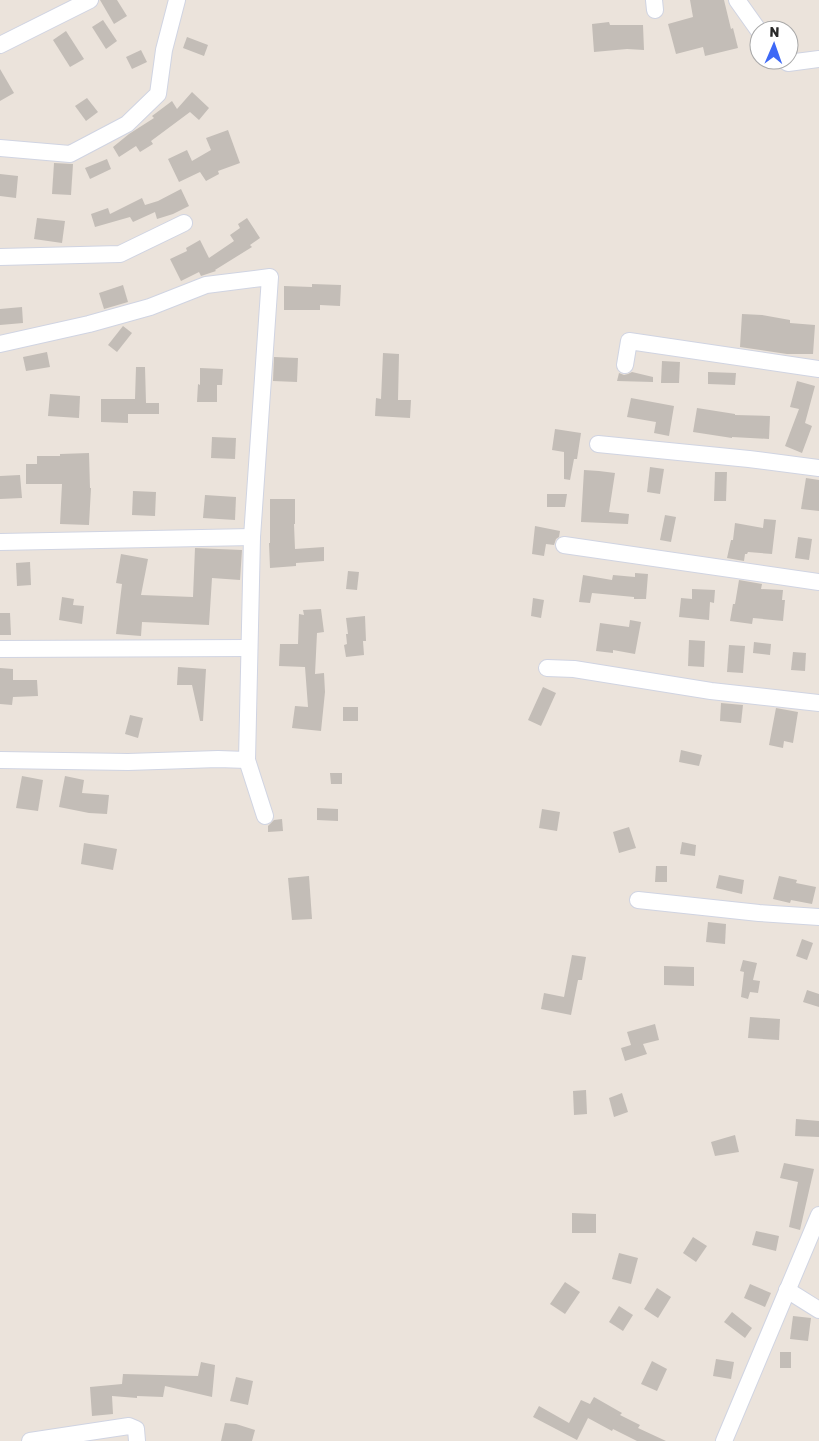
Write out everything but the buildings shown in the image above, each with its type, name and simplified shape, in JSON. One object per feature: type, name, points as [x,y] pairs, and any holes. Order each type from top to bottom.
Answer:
[{"type":"street","points":[[0,45],[90,0]]},
{"type":"street","points":[[0,148],[70,154],[127,124],[158,94],[164,50],[177,0]]},
{"type":"street","points":[[737,0],[751,20]]},
{"type":"street","points":[[799,62],[819,59]]},
{"type":"street","points":[[0,257],[120,254],[184,223]]},
{"type":"street","points":[[0,344],[90,324],[150,307],[206,285],[270,277],[252,537],[247,760],[265,816]]},
{"type":"street","points":[[625,365],[629,341],[819,369]]},
{"type":"street","points":[[598,444],[819,468]]},
{"type":"street","points":[[0,542],[252,537]]},
{"type":"street","points":[[564,545],[819,582]]},
{"type":"street","points":[[0,649],[249,648]]},
{"type":"street","points":[[547,668],[574,669],[711,691],[819,703]]},
{"type":"street","points":[[0,760],[128,762],[247,760]]},
{"type":"street","points":[[638,900],[759,913],[819,917]]},
{"type":"street","points":[[724,1441],[819,1214]]},
{"type":"street","points":[[787,1290],[819,1310]]},
{"type":"street","points":[[30,1441],[128,1426],[136,1429],[138,1441]]}]
